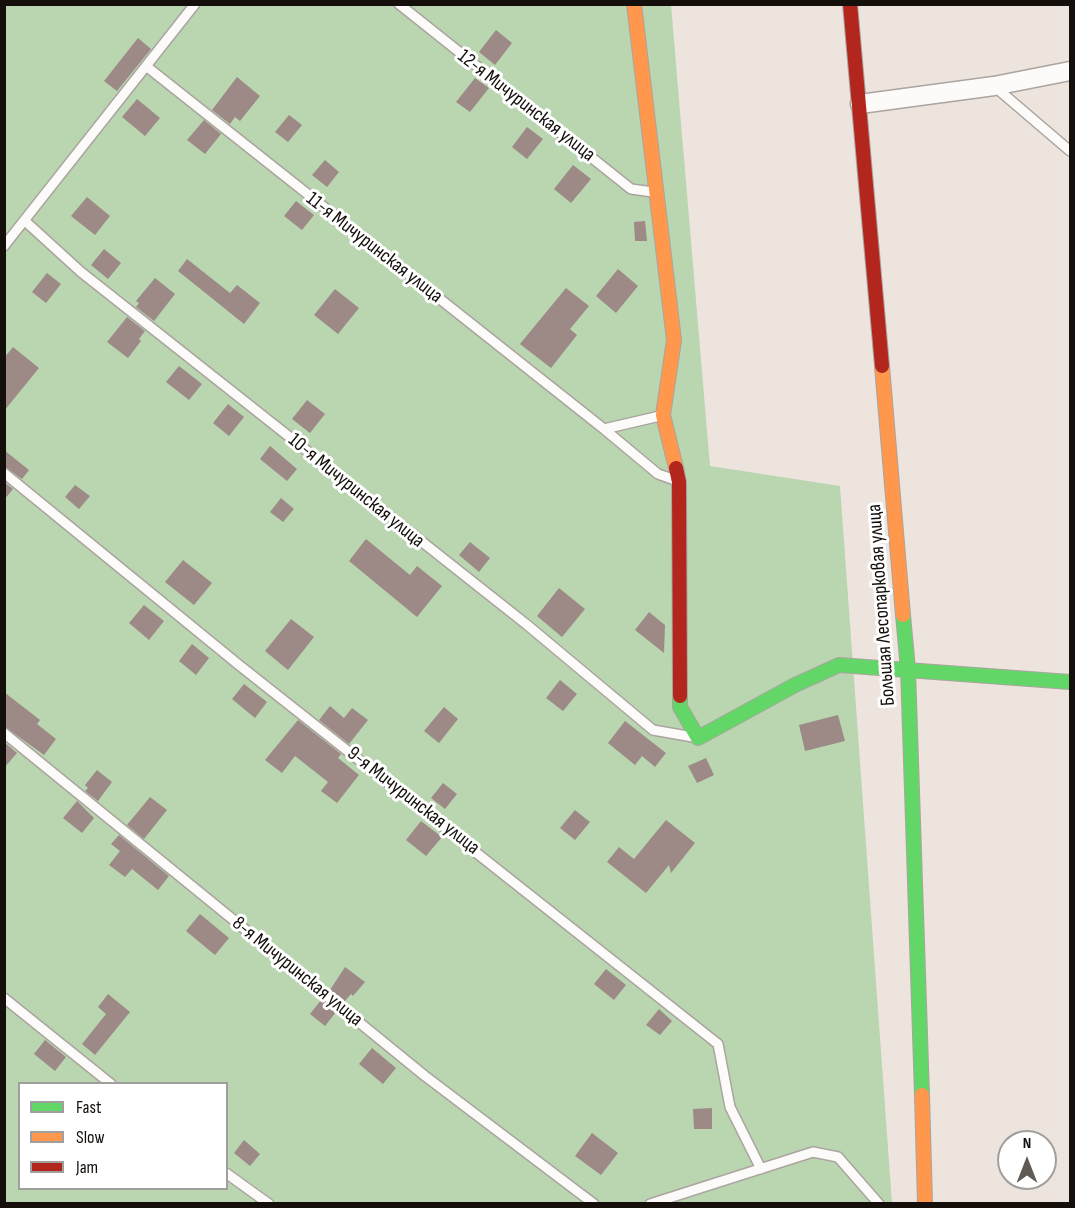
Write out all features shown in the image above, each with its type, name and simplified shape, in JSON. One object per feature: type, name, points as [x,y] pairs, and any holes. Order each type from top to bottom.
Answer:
[{"type":"main road","points":[[634,4],[659,193],[674,340],[663,415],[679,482],[680,707],[698,738],[795,684],[839,665],[1071,682]]},
{"type":"main road","name":"Большая Лесопарковая улица","points":[[850,4],[908,669],[925,1203]]},
{"type":"street","points":[[860,104],[994,86],[1071,71]]},
{"type":"lane","points":[[4,246],[195,4]]},
{"type":"lane","name":"12-я Мичуринская улица","points":[[399,4],[631,189],[659,193]]},
{"type":"lane","name":"11-я Мичуринская улица","points":[[146,66],[658,474],[679,482]]},
{"type":"lane","points":[[994,86],[1071,151]]},
{"type":"lane","name":"10-я Мичуринская улица","points":[[25,221],[81,272],[526,624],[653,730],[698,738]]},
{"type":"lane","points":[[604,429],[663,415]]},
{"type":"lane","name":"9-я Мичуринская улица","points":[[4,473],[239,665],[718,1044],[730,1107],[761,1169]]},
{"type":"lane","name":"8-я Мичуринская улица","points":[[4,733],[416,1068],[594,1203]]},
{"type":"lane","points":[[4,998],[110,1082]]},
{"type":"lane","points":[[650,1203],[813,1152],[838,1157],[879,1203]]},
{"type":"lane","points":[[228,1174],[268,1203]]},
{"type":"green space","points":[[5,5],[671,5],[710,466],[840,486],[892,1203],[5,1204]]},
{"type":"building","points":[[496,30],[512,43],[495,65],[479,52]]},
{"type":"building","points":[[138,38],[151,49],[117,91],[104,81]]},
{"type":"building","points":[[237,77],[260,96],[240,121],[235,117],[230,124],[212,110]]},
{"type":"building","points":[[475,78],[489,88],[470,112],[456,102]]},
{"type":"building","points":[[137,99],[160,118],[145,136],[122,117]]},
{"type":"building","points":[[289,115],[302,125],[288,142],[275,132]]},
{"type":"building","points":[[204,120],[221,134],[205,154],[187,140]]},
{"type":"building","points":[[527,127],[543,139],[527,159],[512,147]]},
{"type":"building","points":[[325,160],[339,172],[327,187],[312,175]]},
{"type":"building","points":[[573,165],[591,179],[571,203],[554,189]]},
{"type":"building","points":[[87,197],[110,216],[95,235],[71,216]]},
{"type":"building","points":[[296,201],[314,215],[302,230],[284,216]]},
{"type":"building","points":[[645,221],[647,241],[635,241],[634,222]]},
{"type":"building","points":[[104,249],[121,263],[108,279],[91,265]]},
{"type":"building","points":[[187,259],[230,293],[237,285],[260,303],[244,324],[178,271]]},
{"type":"building","points":[[618,269],[638,286],[616,313],[596,296]]},
{"type":"building","points":[[47,273],[61,284],[46,303],[32,292]]},
{"type":"building","points":[[155,278],[175,294],[154,321],[136,307],[139,303],[136,301]]},
{"type":"building","points":[[566,288],[589,306],[570,329],[577,335],[551,368],[520,344]]},
{"type":"building","points":[[335,289],[359,308],[338,334],[314,315]]},
{"type":"building","points":[[127,317],[145,331],[139,339],[141,341],[128,358],[107,342]]},
{"type":"building","points":[[13,347],[39,368],[4,411],[4,358]]},
{"type":"building","points":[[179,366],[202,384],[189,400],[166,382]]},
{"type":"building","points":[[307,400],[325,414],[310,433],[292,419]]},
{"type":"building","points":[[228,404],[244,417],[229,436],[213,423]]},
{"type":"building","points":[[270,446],[297,469],[287,481],[260,459]]},
{"type":"building","points":[[4,450],[29,470],[22,479],[4,466]]},
{"type":"building","points":[[4,482],[13,489],[4,500]]},
{"type":"building","points":[[75,485],[90,496],[79,509],[65,497]]},
{"type":"building","points":[[281,498],[294,509],[283,522],[270,512]]},
{"type":"building","points":[[366,539],[410,575],[417,566],[442,586],[417,617],[349,561]]},
{"type":"building","points":[[470,542],[490,558],[479,572],[459,555]]},
{"type":"building","points":[[183,560],[212,583],[194,605],[165,582]]},
{"type":"building","points":[[559,588],[585,609],[562,637],[537,616]]},
{"type":"building","points":[[144,605],[164,621],[149,640],[129,623]]},
{"type":"building","points":[[649,612],[665,625],[664,653],[635,630]]},
{"type":"building","points":[[291,619],[314,637],[288,670],[265,651]]},
{"type":"building","points":[[192,644],[209,658],[196,675],[179,661]]},
{"type":"building","points":[[560,680],[577,694],[563,711],[546,698]]},
{"type":"building","points":[[244,684],[267,702],[255,718],[232,699]]},
{"type":"building","points":[[4,692],[40,720],[37,724],[56,739],[44,755],[4,726]]},
{"type":"building","points":[[330,706],[344,718],[352,708],[368,720],[349,744],[319,720]]},
{"type":"building","points":[[444,707],[458,719],[439,743],[424,731]]},
{"type":"building","points":[[838,715],[845,741],[805,751],[799,725]]},
{"type":"building","points":[[298,720],[341,754],[338,758],[359,775],[337,803],[321,791],[328,782],[295,756],[282,773],[265,760]]},
{"type":"building","points":[[625,721],[666,753],[655,767],[642,756],[635,765],[608,743]]},
{"type":"building","points":[[4,742],[17,753],[4,768]]},
{"type":"building","points":[[706,758],[714,775],[697,783],[688,766]]},
{"type":"building","points":[[97,770],[112,782],[98,801],[85,791],[88,788],[85,785]]},
{"type":"building","points":[[443,783],[457,794],[445,809],[431,798]]},
{"type":"building","points":[[150,797],[167,810],[144,839],[127,825]]},
{"type":"building","points":[[77,801],[94,818],[82,833],[63,818]]},
{"type":"building","points":[[575,810],[590,822],[575,840],[560,828]]},
{"type":"building","points":[[666,820],[695,843],[671,873],[669,865],[646,893],[607,862],[619,847],[634,859]]},
{"type":"building","points":[[421,821],[442,837],[426,856],[406,840]]},
{"type":"building","points":[[119,835],[169,876],[158,890],[132,869],[125,877],[109,865],[120,851],[111,844]]},
{"type":"building","points":[[200,914],[229,938],[215,955],[186,931]]},
{"type":"building","points":[[345,967],[365,982],[353,996],[351,994],[344,1002],[330,990]]},
{"type":"building","points":[[606,969],[626,985],[614,1000],[594,984]]},
{"type":"building","points":[[108,994],[130,1012],[95,1055],[82,1044],[106,1014],[98,1007]]},
{"type":"building","points":[[321,1000],[336,1012],[325,1026],[310,1014]]},
{"type":"building","points":[[659,1009],[672,1021],[660,1035],[646,1025]]},
{"type":"building","points":[[45,1040],[66,1057],[55,1071],[34,1054]]},
{"type":"building","points":[[372,1048],[396,1068],[383,1084],[359,1064]]},
{"type":"building","points":[[712,1108],[712,1129],[694,1129],[693,1109]]},
{"type":"building","points":[[592,1133],[618,1153],[601,1175],[575,1156]]},
{"type":"building","points":[[244,1140],[260,1154],[250,1166],[234,1153]]},
{"type":"traffic: fast","points":[[903,615],[908,669],[922,1095]]},
{"type":"traffic: fast","points":[[680,696],[680,707],[698,738],[795,685],[839,665],[1070,682]]},
{"type":"traffic: slow","points":[[634,4],[674,340],[663,415],[676,468]]},
{"type":"traffic: slow","points":[[882,366],[903,615]]},
{"type":"traffic: slow","points":[[922,1095],[925,1204]]},
{"type":"traffic: jam","points":[[850,4],[882,366]]},
{"type":"traffic: jam","points":[[676,468],[679,482],[680,696]]}]
